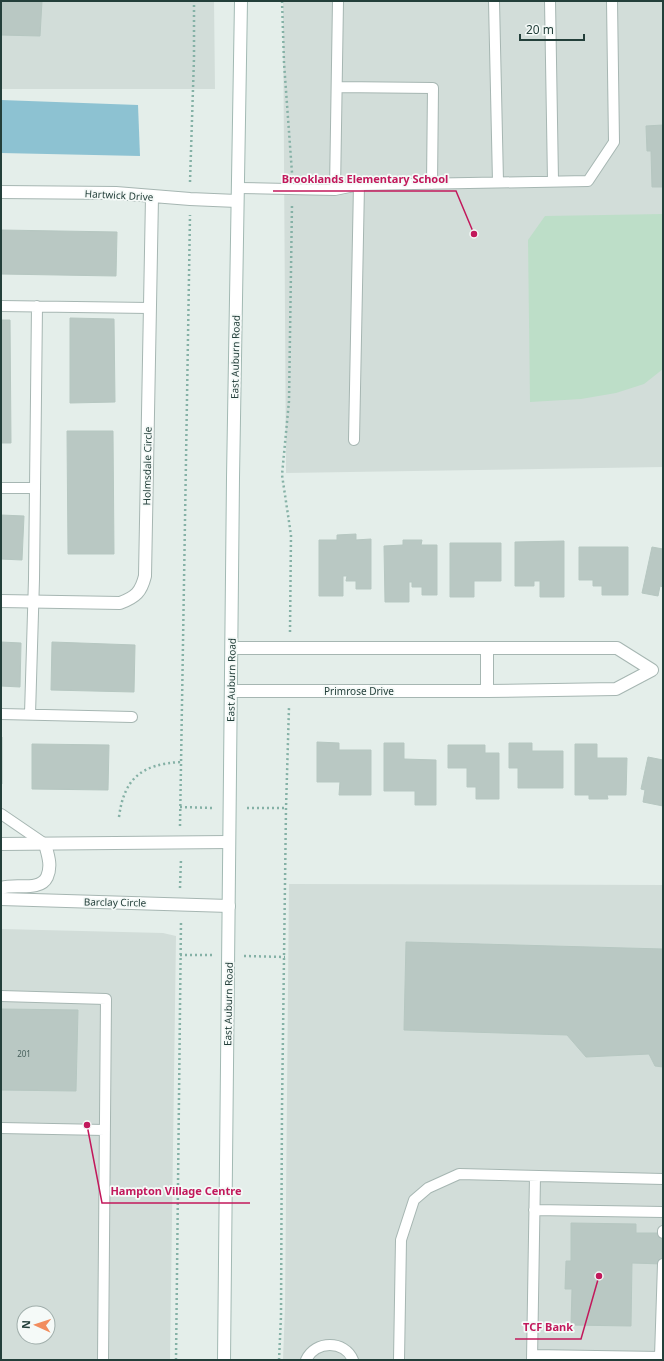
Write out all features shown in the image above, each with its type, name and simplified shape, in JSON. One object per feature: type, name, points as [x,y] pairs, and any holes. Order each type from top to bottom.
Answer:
[{"type":"street","name":"East Auburn Road","points":[[224,1360],[229,906],[228,842],[241,1]]},
{"type":"street","name":"Hartwick Drive","points":[[1,192],[116,193],[152,197],[237,201]]},
{"type":"street","name":"Holmsdale Circle","points":[[1,601],[120,603],[130,600],[138,593],[143,585],[145,576],[152,197]]},
{"type":"street","name":"Primrose Drive","points":[[232,648],[617,648],[658,672]]},
{"type":"street","points":[[487,648],[487,691]]},
{"type":"street","name":"Primrose Drive","points":[[231,691],[487,691],[616,689],[658,672]]},
{"type":"street","points":[[1,844],[228,842]]},
{"type":"street","points":[[1,888],[6,886],[38,885],[44,882],[48,873],[50,862],[45,844]]},
{"type":"street","name":"Barclay Circle","points":[[1,899],[229,906]]},
{"type":"lane","points":[[335,190],[338,1]]},
{"type":"lane","points":[[494,1],[498,182]]},
{"type":"lane","points":[[550,1],[553,181]]},
{"type":"lane","points":[[238,188],[335,190],[359,185],[588,181],[614,142],[612,1]]},
{"type":"lane","points":[[337,87],[433,88],[432,184]]},
{"type":"lane","points":[[354,440],[359,185]]},
{"type":"lane","points":[[1,306],[149,308]]},
{"type":"lane","points":[[30,714],[37,306]]},
{"type":"lane","points":[[1,488],[35,488]]},
{"type":"lane","points":[[1,714],[132,717]]},
{"type":"lane","points":[[1,814],[45,844]]},
{"type":"lane","points":[[1,996],[106,999],[103,1360]]},
{"type":"lane","points":[[1,1128],[105,1130]]},
{"type":"lane","points":[[399,1360],[401,1240],[414,1200],[428,1188],[459,1174],[663,1178]]},
{"type":"lane","points":[[534,1176],[532,1357],[660,1357],[663,1264]]},
{"type":"lane","points":[[534,1210],[663,1212]]},
{"type":"lane","points":[[306,1360],[314,1350],[327,1344],[339,1346],[347,1350],[353,1360]]},
{"type":"path","points":[[190,183],[194,58],[194,1]]},
{"type":"path","points":[[282,1],[284,63],[292,170]]},
{"type":"path","points":[[290,636],[291,535],[282,474],[289,401],[292,203]]},
{"type":"path","points":[[180,828],[190,215]]},
{"type":"path","points":[[279,1360],[281,1316],[286,808],[289,706]]},
{"type":"path","points":[[119,817],[124,794],[137,776],[149,768],[162,764],[181,762]]},
{"type":"path","points":[[180,808],[195,808]]},
{"type":"path","points":[[260,808],[286,808]]},
{"type":"path","points":[[180,891],[181,860]]},
{"type":"path","points":[[176,1360],[181,923]]},
{"type":"path","points":[[180,955],[198,955]]},
{"type":"path","points":[[259,956],[285,957]]},
{"type":"shaded area","points":[[1,1],[214,1],[215,89],[1,89]]},
{"type":"shaded area","points":[[283,1],[663,1],[663,467],[286,473]]},
{"type":"shaded area","points":[[289,884],[663,885],[663,1360],[283,1360],[285,1307]]},
{"type":"shaded area","points":[[1,929],[163,933],[176,936],[170,1360],[1,1360]]},
{"type":"green space","points":[[663,214],[663,369],[644,384],[616,393],[581,399],[530,402],[528,240],[545,216]]},
{"type":"water","points":[[1,100],[138,105],[140,156],[1,153]]},
{"type":"building","points":[[1,1],[42,1],[40,36],[1,35]]},
{"type":"building","points":[[663,125],[663,187],[652,187],[651,151],[647,151],[646,126]]},
{"type":"building","points":[[1,230],[117,232],[116,276],[1,274]]},
{"type":"building","points":[[70,318],[114,319],[115,402],[70,403]]},
{"type":"building","points":[[1,320],[10,320],[11,443],[1,443]]},
{"type":"building","points":[[67,431],[113,431],[114,554],[68,554]]},
{"type":"building","points":[[1,515],[24,516],[22,560],[1,559]]},
{"type":"building","points":[[356,534],[356,540],[371,539],[371,589],[356,589],[356,581],[346,581],[347,576],[343,576],[343,596],[319,596],[319,540],[337,540],[337,535]]},
{"type":"building","points":[[403,540],[422,540],[421,545],[437,545],[437,595],[422,595],[422,587],[412,587],[412,582],[409,582],[409,602],[385,602],[384,546],[403,545]]},
{"type":"building","points":[[564,541],[564,597],[540,597],[540,581],[534,581],[534,586],[515,586],[515,542]]},
{"type":"building","points":[[450,543],[501,543],[501,581],[474,581],[474,597],[450,597]]},
{"type":"building","points":[[579,547],[628,547],[628,595],[602,595],[602,586],[593,586],[593,580],[579,580]]},
{"type":"building","points":[[652,547],[663,549],[663,587],[660,586],[658,596],[642,593]]},
{"type":"building","points":[[1,642],[21,643],[20,687],[1,686]]},
{"type":"building","points":[[52,642],[135,645],[134,692],[51,690]]},
{"type":"building","points":[[2,737],[2,784],[1,784]]},
{"type":"building","points":[[317,742],[339,743],[339,750],[371,750],[371,795],[339,795],[340,782],[317,782]]},
{"type":"building","points":[[384,743],[404,743],[404,759],[436,760],[436,805],[415,805],[415,791],[384,791]]},
{"type":"building","points":[[509,743],[532,743],[532,751],[563,751],[563,788],[518,788],[518,768],[509,768]]},
{"type":"building","points":[[32,744],[109,745],[108,790],[32,789]]},
{"type":"building","points":[[575,744],[597,744],[597,758],[627,758],[626,795],[607,795],[608,799],[589,799],[589,795],[575,795]]},
{"type":"building","points":[[448,745],[485,745],[485,753],[499,753],[499,799],[476,799],[476,787],[467,787],[467,768],[448,768]]},
{"type":"building","points":[[648,757],[663,760],[663,806],[643,802],[645,790],[641,789]]},
{"type":"building","points":[[406,942],[663,949],[663,1067],[655,1066],[649,1054],[586,1057],[567,1035],[404,1030]]},
{"type":"building","points":[[1,1009],[78,1010],[76,1091],[1,1090]]},
{"type":"building","points":[[571,1223],[636,1224],[636,1233],[663,1233],[663,1264],[632,1263],[631,1326],[571,1325],[572,1289],[565,1289],[566,1261],[571,1261]]},
{"type":"place","name":"Brooklands Elementary School","points":[[474,234]]},
{"type":"place","name":"Hampton Village Centre","points":[[87,1125]]},
{"type":"place","name":"TCF Bank","points":[[599,1276]]}]
